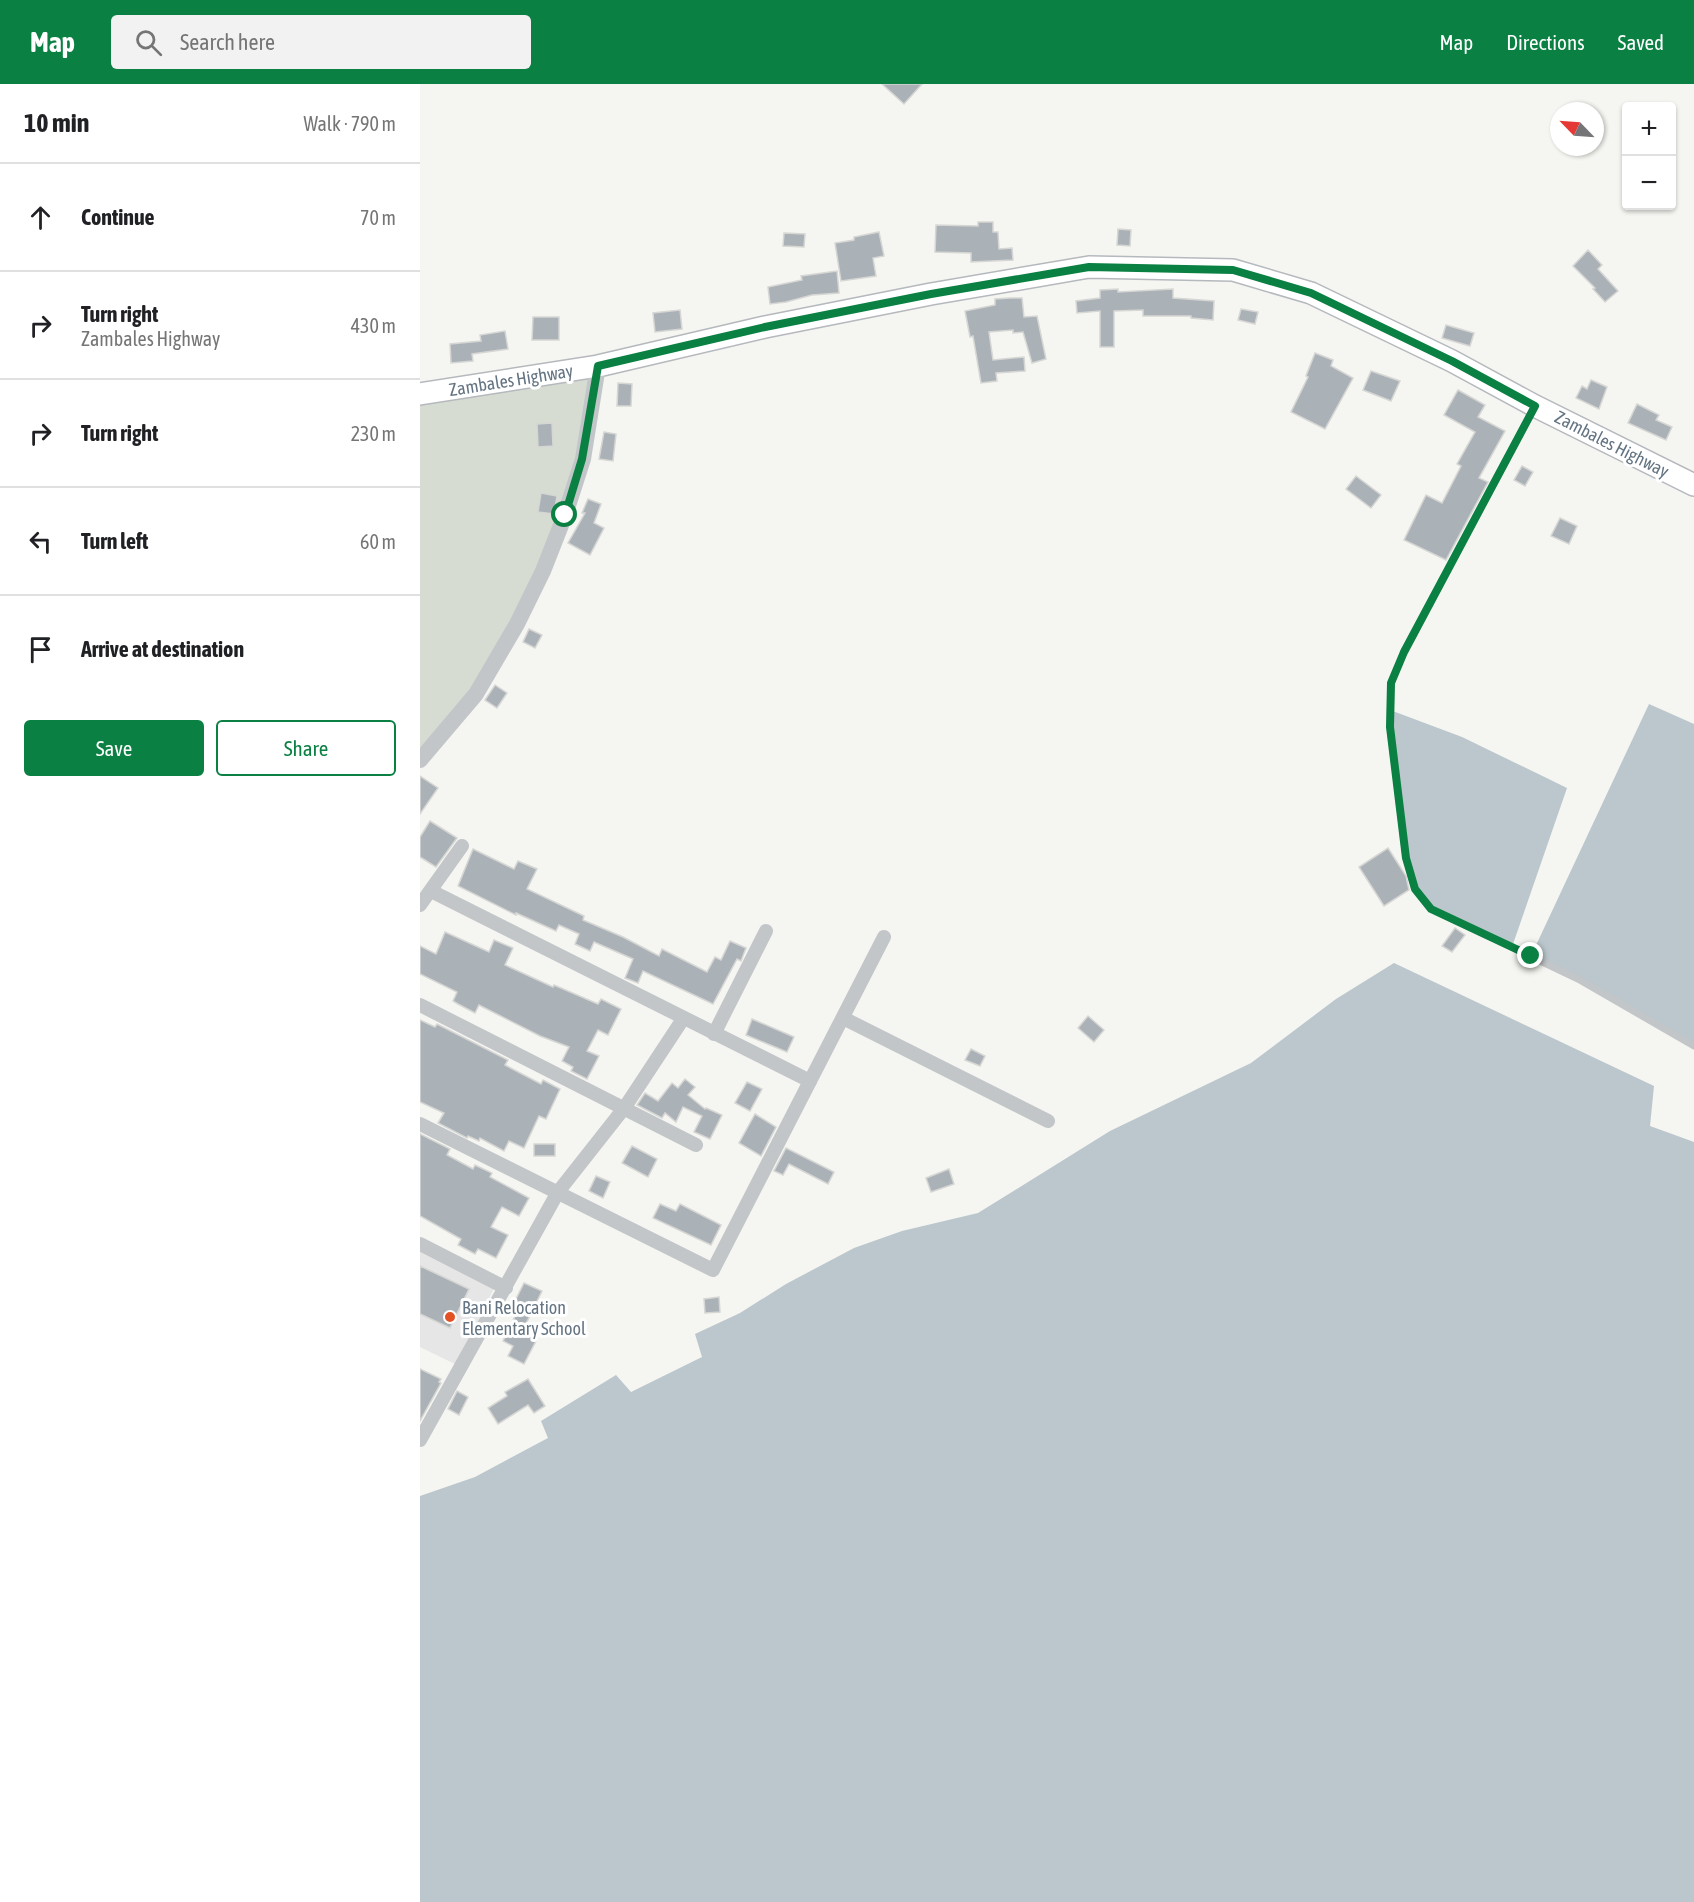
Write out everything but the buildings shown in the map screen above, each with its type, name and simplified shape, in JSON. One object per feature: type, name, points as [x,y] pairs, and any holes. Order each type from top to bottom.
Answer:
[{"type":"main road","name":"Zambales Highway","points":[[420,394],[598,366],[787,322],[1089,267],[1233,270],[1311,293],[1452,361],[1535,406],[1694,485]]},
{"type":"street","points":[[420,760],[476,694],[517,624],[543,571],[565,515],[582,459],[598,366]]},
{"type":"street","points":[[420,905],[462,846]]},
{"type":"street","points":[[431,891],[810,1081]]},
{"type":"street","points":[[714,1034],[766,931]]},
{"type":"street","points":[[420,1124],[713,1270],[884,937]]},
{"type":"street","points":[[420,1005],[696,1145]]},
{"type":"street","points":[[843,1018],[1048,1120]]},
{"type":"street","points":[[420,1440],[558,1192],[625,1107],[683,1019]]},
{"type":"street","points":[[420,1244],[506,1288]]},
{"type":"lane","points":[[1535,406],[1404,652],[1391,683],[1390,727],[1406,858],[1415,889],[1431,909],[1578,979],[1694,1046]]},
{"type":"shaded area","points":[[598,366],[582,459],[517,624],[420,760],[420,394]]},
{"type":"shaded area","points":[[1649,704],[1694,724],[1694,1046],[1531,956]]},
{"type":"shaded area","points":[[1390,710],[1462,737],[1567,788],[1512,947],[1431,909],[1415,889],[1406,858]]},
{"type":"shaded area","points":[[1394,963],[1654,1086],[1650,1126],[1694,1142],[1694,1902],[420,1902],[420,1496],[475,1477],[548,1438],[541,1421],[616,1375],[631,1392],[702,1357],[695,1334],[740,1313],[786,1284],[854,1248],[902,1231],[978,1213],[1110,1131],[1251,1063],[1336,999]]},
{"type":"shaded area","name":"Bani Relocation Elementary School","points":[[420,1250],[495,1286],[457,1365],[420,1347]]},
{"type":"place","name":"Bani Relocation Elementary School","points":[[450,1317]]},
{"type":"route","points":[[565,515],[582,459],[598,366],[765,327],[931,294],[1089,267],[1233,270],[1311,293],[1452,361],[1535,406],[1404,652],[1391,683],[1390,727],[1406,858],[1415,889],[1431,909],[1531,956]]}]
